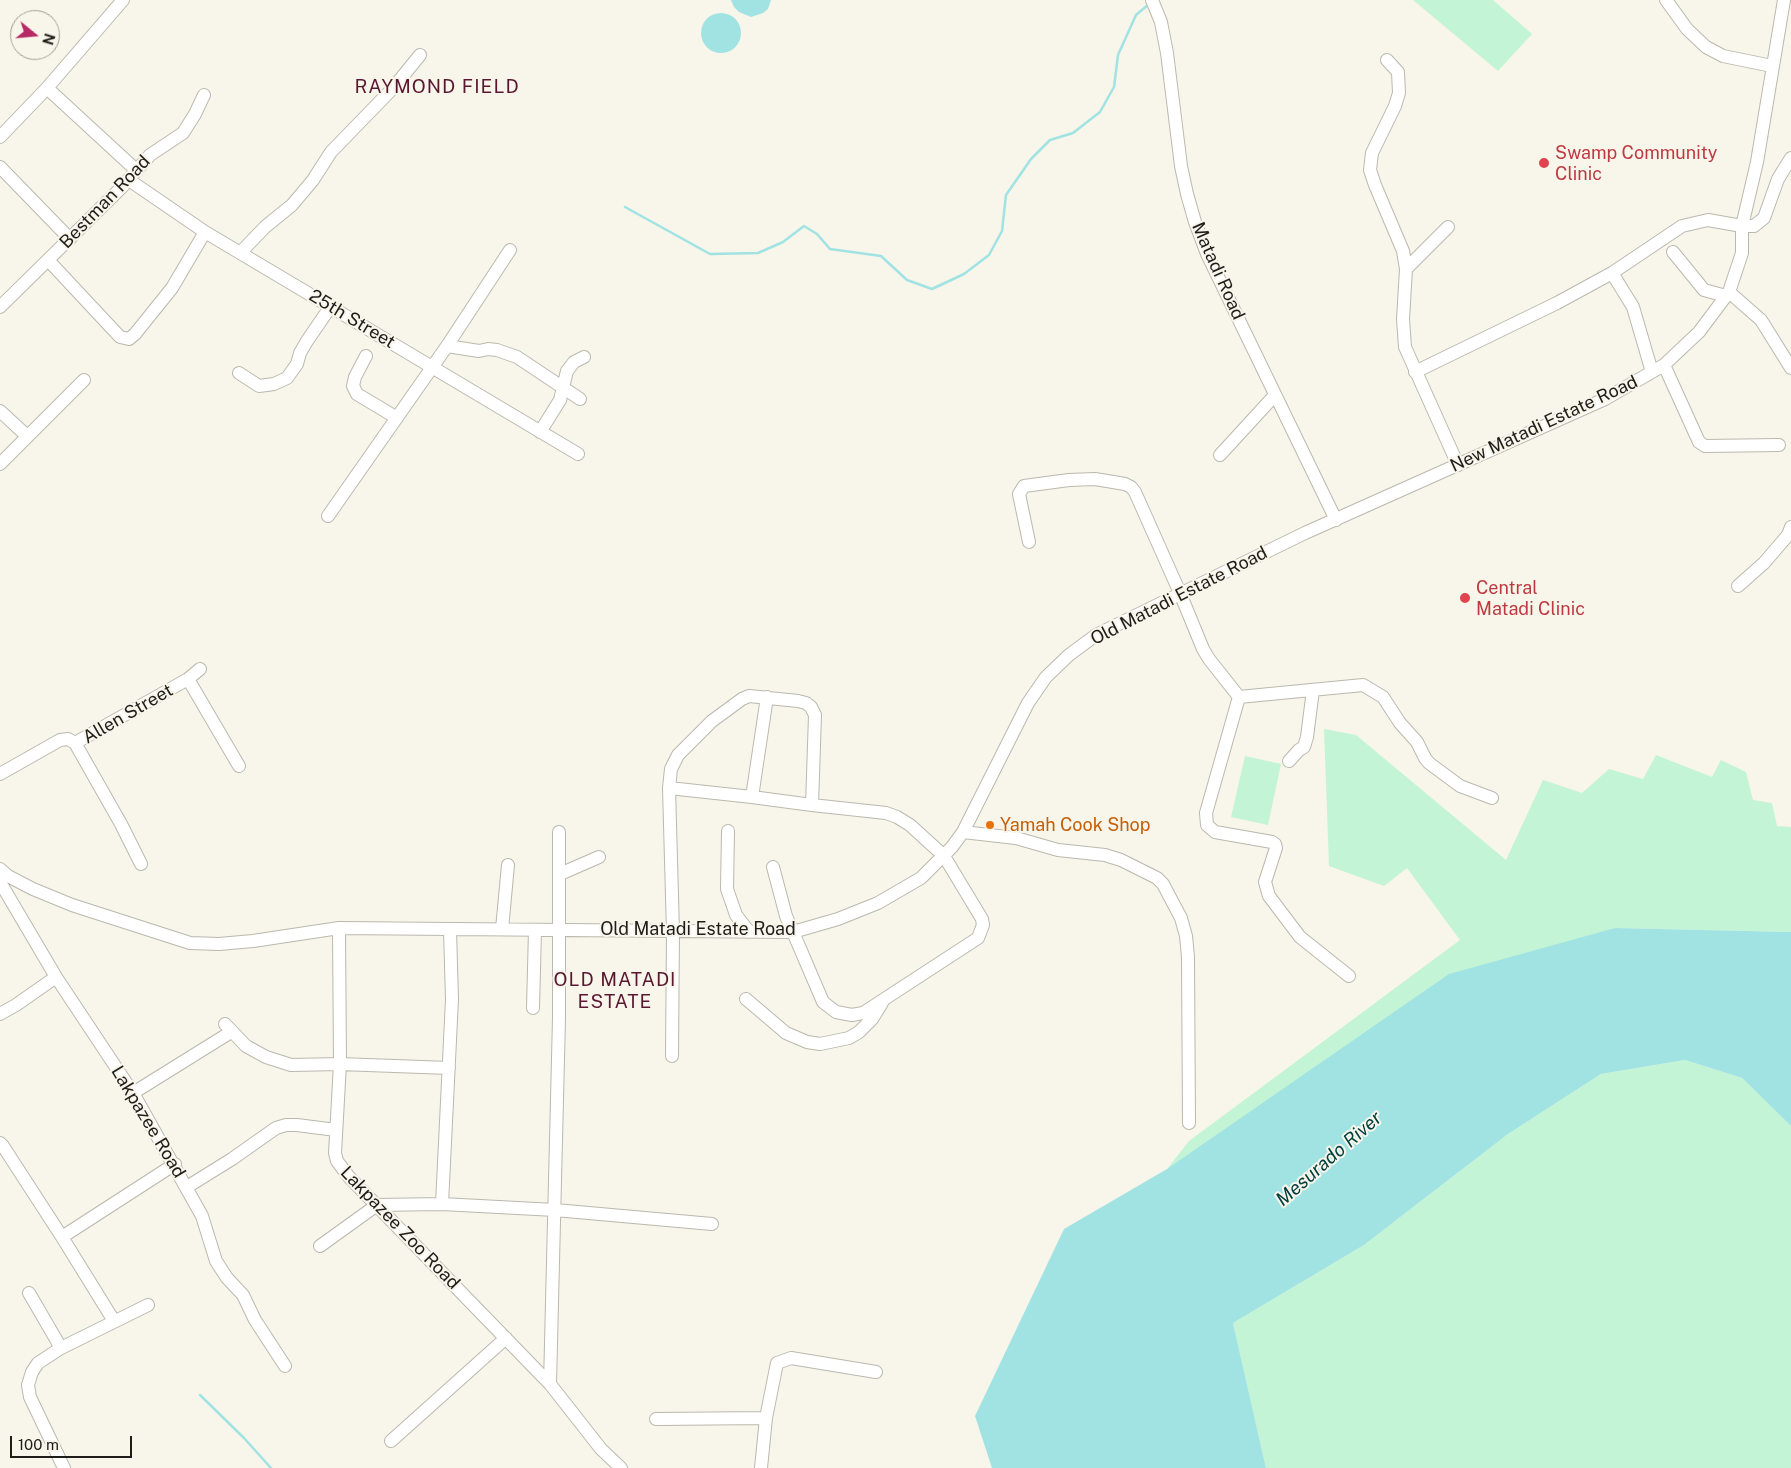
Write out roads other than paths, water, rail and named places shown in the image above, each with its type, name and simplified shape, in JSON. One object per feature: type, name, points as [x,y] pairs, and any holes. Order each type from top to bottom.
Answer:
[{"type":"street","points":[[0,137],[47,88],[122,0]]},
{"type":"street","points":[[1666,0],[1687,29],[1706,47],[1723,56],[1772,66]]},
{"type":"street","name":"New Matadi Estate Road","points":[[1336,520],[1605,399],[1664,365],[1698,332],[1728,294],[1742,253],[1742,226],[1757,162],[1784,0]]},
{"type":"street","name":"Matadi Road","points":[[1153,3],[1161,22],[1167,52],[1181,166],[1193,212],[1208,254],[1336,520]]},
{"type":"street","points":[[240,253],[265,227],[292,205],[313,180],[331,152],[394,87],[420,55]]},
{"type":"street","points":[[1387,60],[1398,72],[1399,93],[1395,106],[1372,153],[1370,170],[1403,251],[1406,269],[1402,319],[1405,347],[1458,465]]},
{"type":"street","name":"25th Street","points":[[47,88],[133,175],[205,232],[578,454]]},
{"type":"street","name":"Bestman Road","points":[[0,307],[70,239],[150,155],[183,133],[204,95]]},
{"type":"street","points":[[1415,372],[1612,273],[1682,226],[1708,220],[1742,226],[1754,226],[1764,218],[1778,178],[1791,158]]},
{"type":"street","points":[[0,167],[70,239]]},
{"type":"street","points":[[1406,269],[1448,227]]},
{"type":"street","points":[[48,260],[120,338],[129,339],[172,288],[205,232]]},
{"type":"street","points":[[328,516],[447,346],[510,250]]},
{"type":"street","points":[[1673,252],[1704,290],[1728,294],[1761,320],[1791,368]]},
{"type":"street","points":[[1612,273],[1633,307],[1652,372]]},
{"type":"street","points":[[238,372],[259,386],[274,384],[287,378],[307,341],[331,306]]},
{"type":"street","points":[[447,346],[480,351],[488,349],[497,350],[517,357],[580,399]]},
{"type":"street","points":[[366,356],[355,377],[353,386],[357,394],[396,418]]},
{"type":"street","points":[[540,432],[560,400],[567,371],[574,362],[584,357]]},
{"type":"street","points":[[1664,365],[1699,442],[1705,446],[1779,445]]},
{"type":"street","points":[[0,464],[84,380]]},
{"type":"street","points":[[1220,455],[1275,395]]},
{"type":"street","points":[[0,411],[27,436]]},
{"type":"street","points":[[1029,542],[1019,494],[1024,486],[1068,480],[1095,479],[1130,486],[1135,492],[1209,660],[1239,696]]},
{"type":"street","name":"Old Matadi Estate Road","points":[[0,869],[33,888],[72,905],[190,943],[219,944],[339,928],[793,932],[838,919],[878,903],[921,878],[944,856],[964,832],[1028,703],[1046,678],[1069,655],[1096,635],[1180,593],[1336,520]]},
{"type":"street","points":[[1738,586],[1764,562],[1790,533]]},
{"type":"street","name":"Allen Street","points":[[0,774],[60,740],[68,739],[75,743],[188,679],[200,669]]},
{"type":"street","points":[[188,679],[239,766]]},
{"type":"street","points":[[1239,696],[1363,685],[1377,692],[1388,704],[1400,723],[1417,742],[1424,758],[1429,763],[1460,786],[1492,798]]},
{"type":"street","points":[[1289,761],[1304,747],[1313,690]]},
{"type":"street","points":[[672,1056],[673,932],[669,788],[674,761],[712,721],[749,696],[806,703],[815,715],[812,805]]},
{"type":"street","points":[[1239,696],[1206,813],[1207,825],[1215,832],[1275,844],[1276,848],[1265,882],[1269,896],[1300,937],[1349,976]]},
{"type":"street","points":[[752,797],[767,697]]},
{"type":"street","points":[[75,743],[121,824],[141,864]]},
{"type":"street","points":[[669,788],[886,813],[897,817],[944,856],[980,913],[982,919],[981,932],[978,938],[863,1013],[852,1015],[836,1012],[823,1002],[786,916],[774,867]]},
{"type":"street","points":[[728,831],[727,889],[736,915],[749,932]]},
{"type":"street","points":[[550,1384],[560,929],[559,832]]},
{"type":"street","points":[[964,832],[1010,837],[1058,850],[1105,855],[1121,860],[1157,878],[1163,884],[1181,918],[1186,936],[1190,1123]]},
{"type":"street","points":[[560,874],[599,857]]},
{"type":"street","points":[[502,930],[508,865]]},
{"type":"street","name":"Lakpazee Road","points":[[0,882],[56,976],[134,1093],[175,1164],[202,1216],[216,1261],[227,1278],[243,1295],[255,1320],[286,1366]]},
{"type":"street","name":"Lakpazee Zoo Road","points":[[339,928],[340,1064],[335,1153],[337,1161],[345,1174],[550,1384],[615,1466]]},
{"type":"street","points":[[442,1204],[452,999],[450,930]]},
{"type":"street","points":[[532,1008],[535,930]]},
{"type":"street","points":[[0,1014],[16,1005],[56,976]]},
{"type":"street","points":[[746,999],[786,1033],[807,1042],[820,1044],[849,1038],[859,1032],[872,1019],[883,1000]]},
{"type":"street","points":[[134,1093],[228,1028],[246,1046],[278,1062],[306,1065],[340,1064],[449,1068]]},
{"type":"street","points":[[187,1187],[276,1128],[286,1125],[297,1125],[336,1130]]},
{"type":"street","points":[[0,1143],[62,1237],[114,1321]]},
{"type":"street","points":[[62,1237],[175,1164]]},
{"type":"street","points":[[320,1246],[377,1205],[442,1204],[555,1210],[712,1224]]},
{"type":"street","points":[[29,1293],[61,1348]]},
{"type":"street","points":[[64,1468],[30,1397],[28,1385],[32,1372],[38,1363],[61,1348],[148,1305]]},
{"type":"street","points":[[392,1441],[506,1338]]},
{"type":"street","points":[[761,1468],[766,1418],[777,1363],[786,1359],[801,1359],[876,1372]]},
{"type":"street","points":[[656,1419],[766,1418]]},
{"type":"water","points":[[731,0],[771,0],[768,9],[751,17],[739,12]]},
{"type":"water","points":[[721,13],[735,19],[741,33],[735,47],[721,53],[707,47],[701,33],[707,19]]},
{"type":"water","name":"Mesurado River","points":[[1615,928],[1791,932],[1791,1126],[1742,1078],[1685,1060],[1601,1074],[1508,1134],[1364,1245],[1233,1323],[1266,1468],[992,1468],[975,1416],[1064,1229],[1167,1169],[1449,974]]},
{"type":"waterway","points":[[625,207],[710,254],[758,253],[783,242],[804,226],[817,234],[830,249],[881,256],[907,280],[932,289],[964,274],[989,255],[1002,231],[1006,195],[1031,159],[1050,140],[1073,133],[1100,112],[1114,87],[1118,55],[1136,15],[1149,4]]},
{"type":"waterway","points":[[200,1395],[244,1438],[271,1468]]},
{"type":"place","name":"Swamp Community Clinic","points":[[1544,163]]},
{"type":"place","name":"Central Matadi Clinic","points":[[1465,598]]},
{"type":"place","name":"Yamah Cook Shop","points":[[990,825]]},
{"type":"district","name":"RAYMOND FIELD","points":[[437,87]]},
{"type":"district","name":"OLD MATADI ESTATE","points":[[615,991]]}]
